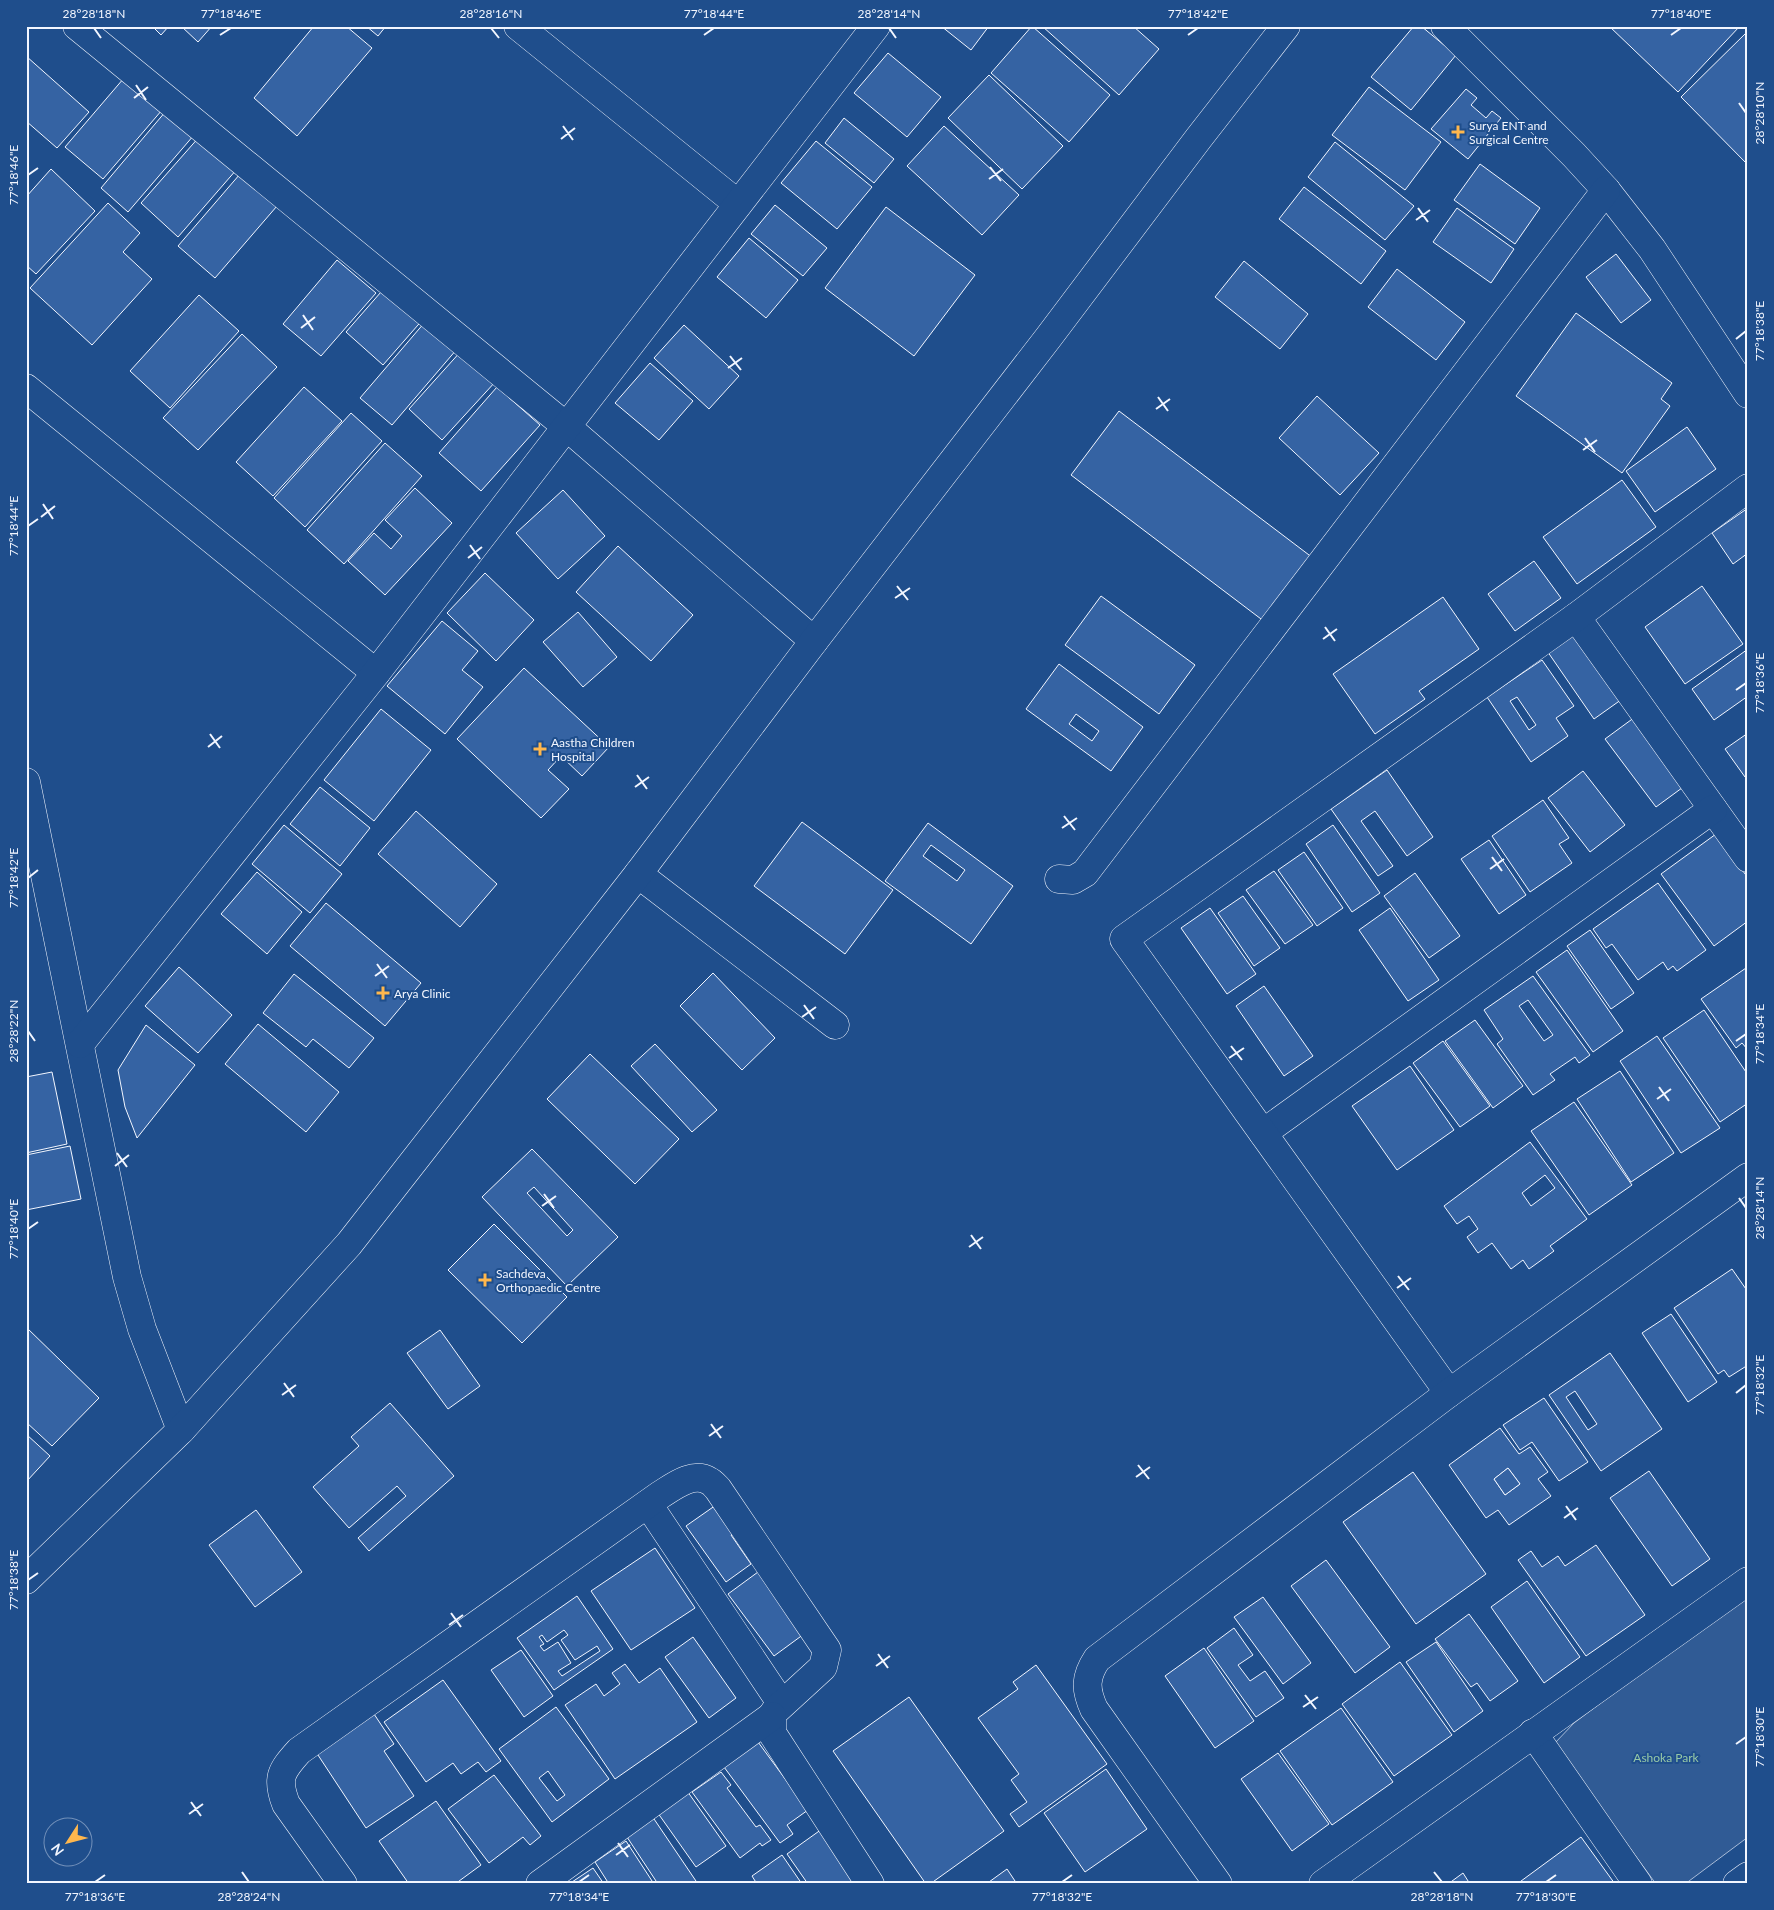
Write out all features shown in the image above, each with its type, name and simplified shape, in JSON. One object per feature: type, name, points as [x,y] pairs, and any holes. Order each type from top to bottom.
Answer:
[{"type":"street","points":[[77,26],[567,427],[814,641]]},
{"type":"street","points":[[518,26],[738,204]]},
{"type":"street","points":[[26,1580],[181,1430],[349,1244],[638,874],[814,641],[1286,26]]},
{"type":"street","points":[[1445,26],[1574,155],[1606,190],[1652,249],[1748,394]]},
{"type":"street","points":[[80,1044],[376,674],[873,27]]},
{"type":"street","points":[[1059,879],[1073,880],[1085,872],[1606,190]]},
{"type":"street","points":[[26,388],[376,674]]},
{"type":"street","points":[[1449,1393],[1124,939],[1576,617],[1748,488]]},
{"type":"street","points":[[1576,617],[1748,858]]},
{"type":"street","points":[[26,782],[127,1276],[142,1329],[181,1430]]},
{"type":"street","points":[[1263,1133],[1713,809]]},
{"type":"street","points":[[638,874],[835,1025]]},
{"type":"street","points":[[1218,1884],[1094,1709],[1087,1686],[1089,1671],[1097,1659],[1449,1393],[1748,1177]]},
{"type":"street","points":[[342,1884],[286,1804],[280,1781],[284,1768],[299,1751],[677,1484],[690,1479],[709,1480],[718,1489],[827,1650],[823,1667],[776,1710],[540,1884]]},
{"type":"street","points":[[648,1504],[776,1710],[772,1733],[777,1743],[870,1884]]},
{"type":"street","points":[[1323,1884],[1748,1581]]},
{"type":"street","points":[[1534,1734],[1638,1884]]},
{"type":"street","points":[[1737,1884],[1748,1876]]},
{"type":"green space","name":"Ashoka Park","points":[[1748,1592],[1748,1837],[1685,1884],[1656,1884],[1554,1744],[1574,1723]]},
{"type":"building","points":[[152,26],[169,26],[161,35]]},
{"type":"building","points":[[181,26],[212,26],[198,42]]},
{"type":"building","points":[[314,26],[346,26],[372,48],[297,136],[254,98]]},
{"type":"building","points":[[366,26],[386,26],[378,36]]},
{"type":"building","points":[[941,26],[989,26],[971,50]]},
{"type":"building","points":[[1032,26],[1110,95],[1069,142],[991,73]]},
{"type":"building","points":[[1042,26],[1133,26],[1159,49],[1119,95]]},
{"type":"building","points":[[1414,26],[1421,26],[1456,55],[1411,110],[1371,77]]},
{"type":"building","points":[[1609,26],[1740,26],[1678,92]]},
{"type":"building","points":[[1748,31],[1748,165],[1681,97]]},
{"type":"building","points":[[888,53],[941,97],[907,137],[854,93]]},
{"type":"building","points":[[26,56],[89,112],[57,148],[26,121]]},
{"type":"building","points":[[130,71],[168,103],[103,179],[65,147]]},
{"type":"building","points":[[989,75],[1063,146],[1022,189],[948,118]]},
{"type":"building","points":[[1369,87],[1441,142],[1405,190],[1332,135]]},
{"type":"building","points":[[1466,89],[1477,98],[1471,105],[1486,118],[1492,111],[1501,118],[1468,159],[1431,129]]},
{"type":"building","points":[[166,111],[194,135],[128,212],[101,188]]},
{"type":"building","points":[[844,118],[894,159],[874,183],[825,143]]},
{"type":"building","points":[[944,126],[1019,195],[982,235],[907,166]]},
{"type":"building","points":[[200,136],[237,169],[178,237],[141,203]]},
{"type":"building","points":[[816,141],[872,187],[837,229],[781,183]]},
{"type":"building","points":[[1335,142],[1414,206],[1385,240],[1308,177]]},
{"type":"building","points":[[1480,164],[1540,208],[1515,244],[1454,200]]},
{"type":"building","points":[[51,169],[95,211],[36,274],[26,265],[26,197]]},
{"type":"building","points":[[240,174],[277,206],[215,278],[178,246]]},
{"type":"building","points":[[1304,187],[1386,251],[1361,284],[1279,219]]},
{"type":"building","points":[[108,203],[140,233],[123,252],[152,279],[92,345],[30,288]]},
{"type":"building","points":[[775,205],[827,248],[803,276],[751,234]]},
{"type":"building","points":[[886,207],[975,275],[914,356],[825,288]]},
{"type":"building","points":[[1457,208],[1514,249],[1491,283],[1433,242]]},
{"type":"building","points":[[749,238],[798,280],[766,318],[717,277]]},
{"type":"building","points":[[1616,254],[1651,300],[1621,323],[1586,277]]},
{"type":"building","points":[[337,260],[376,293],[321,356],[283,324]]},
{"type":"building","points":[[1244,261],[1308,314],[1280,349],[1215,297]]},
{"type":"building","points":[[1397,269],[1465,322],[1436,360],[1368,307]]},
{"type":"building","points":[[388,284],[425,317],[383,365],[346,332]]},
{"type":"building","points":[[199,295],[239,331],[170,408],[130,371]]},
{"type":"building","points":[[1576,313],[1672,383],[1661,399],[1670,406],[1622,473],[1516,396]]},
{"type":"building","points":[[425,322],[457,349],[392,425],[360,398]]},
{"type":"building","points":[[684,325],[739,376],[709,409],[654,358]]},
{"type":"building","points":[[242,334],[277,367],[198,450],[163,418]]},
{"type":"building","points":[[462,350],[496,381],[442,440],[409,409]]},
{"type":"building","points":[[650,363],[693,401],[659,440],[615,403]]},
{"type":"building","points":[[304,387],[342,421],[273,496],[236,462]]},
{"type":"building","points":[[497,387],[540,425],[481,491],[439,453]]},
{"type":"building","points":[[1317,396],[1379,453],[1340,495],[1279,438]]},
{"type":"building","points":[[1119,411],[1313,558],[1265,622],[1071,475]]},
{"type":"building","points":[[351,413],[382,441],[305,527],[274,498]]},
{"type":"building","points":[[1687,427],[1716,469],[1655,512],[1626,471]]},
{"type":"building","points":[[385,443],[422,476],[344,564],[307,530]]},
{"type":"building","points":[[1622,480],[1656,527],[1577,584],[1543,537]]},
{"type":"building","points":[[415,488],[452,523],[385,595],[348,561],[374,533],[391,549],[402,536],[385,520]]},
{"type":"building","points":[[563,490],[605,536],[558,579],[516,533]]},
{"type":"building","points":[[1748,508],[1748,553],[1733,564],[1712,533]]},
{"type":"building","points":[[618,546],[693,615],[651,661],[576,592]]},
{"type":"building","points":[[1534,561],[1561,598],[1515,631],[1488,594]]},
{"type":"building","points":[[485,573],[534,620],[496,661],[447,613]]},
{"type":"building","points":[[1702,586],[1743,644],[1685,684],[1645,627]]},
{"type":"building","points":[[1101,596],[1195,665],[1159,714],[1065,645]]},
{"type":"building","points":[[1443,597],[1479,649],[1419,691],[1425,699],[1375,734],[1333,674]]},
{"type":"building","points":[[578,612],[617,657],[583,687],[543,642]]},
{"type":"building","points":[[442,621],[478,651],[462,670],[483,687],[445,734],[387,686]]},
{"type":"building","points":[[1574,624],[1625,697],[1594,719],[1543,645]]},
{"type":"building","points":[[1748,649],[1748,696],[1714,720],[1692,689]]},
{"type":"building","points":[[1542,660],[1574,706],[1556,718],[1568,736],[1531,762],[1487,697]],"holes":[[[1517,697],[1536,725],[1529,730],[1510,701]]]},
{"type":"building","points":[[1059,664],[1143,727],[1111,771],[1026,709]],"holes":[[[1076,714],[1099,731],[1092,741],[1069,724]]]},
{"type":"building","points":[[524,668],[609,747],[582,776],[561,756],[548,770],[569,789],[541,818],[457,739]]},
{"type":"building","points":[[381,709],[431,750],[374,821],[324,780]]},
{"type":"building","points":[[1635,717],[1686,785],[1656,807],[1605,739]]},
{"type":"building","points":[[1748,733],[1748,775],[1745,777],[1725,749]]},
{"type":"building","points":[[1387,770],[1433,837],[1407,856],[1375,811],[1361,821],[1393,866],[1378,876],[1331,809]]},
{"type":"building","points":[[1583,771],[1625,825],[1590,852],[1548,798]]},
{"type":"building","points":[[320,787],[370,828],[340,866],[290,824]]},
{"type":"building","points":[[1543,800],[1569,838],[1559,844],[1572,863],[1530,892],[1492,836]]},
{"type":"building","points":[[416,811],[497,884],[460,927],[378,854]]},
{"type":"building","points":[[802,822],[893,890],[845,954],[754,886]]},
{"type":"building","points":[[928,823],[1013,886],[971,944],[885,881]],"holes":[[[931,845],[965,870],[957,881],[923,856]]]},
{"type":"building","points":[[284,825],[342,874],[310,913],[252,864]]},
{"type":"building","points":[[1333,825],[1380,893],[1352,912],[1306,844]]},
{"type":"building","points":[[1716,834],[1748,878],[1748,921],[1714,946],[1661,874]]},
{"type":"building","points":[[1489,840],[1526,895],[1499,914],[1461,859]]},
{"type":"building","points":[[1304,852],[1343,908],[1317,926],[1278,870]]},
{"type":"building","points":[[1274,871],[1313,925],[1285,944],[1246,890]]},
{"type":"building","points":[[257,872],[302,912],[267,954],[221,914]]},
{"type":"building","points":[[1415,873],[1460,936],[1429,958],[1384,896]]},
{"type":"building","points":[[1658,883],[1706,950],[1677,971],[1673,966],[1668,970],[1663,962],[1638,980],[1612,944],[1606,948],[1593,929]]},
{"type":"building","points":[[1243,896],[1280,948],[1254,966],[1218,913]]},
{"type":"building","points":[[326,903],[421,983],[385,1026],[290,946]]},
{"type":"building","points":[[1210,908],[1256,974],[1227,994],[1181,928]]},
{"type":"building","points":[[1390,908],[1439,980],[1408,1001],[1359,930]]},
{"type":"building","points":[[1590,930],[1634,993],[1611,1009],[1567,946]]},
{"type":"building","points":[[1567,950],[1623,1031],[1593,1052],[1536,972]]},
{"type":"building","points":[[179,967],[232,1015],[198,1053],[145,1006]]},
{"type":"building","points":[[1746,968],[1748,971],[1748,1050],[1742,1043],[1736,1048],[1701,999]]},
{"type":"building","points":[[713,973],[775,1038],[742,1070],[680,1006]]},
{"type":"building","points":[[294,974],[374,1038],[349,1068],[313,1039],[306,1047],[263,1013]]},
{"type":"building","points":[[1533,976],[1590,1055],[1579,1063],[1575,1057],[1550,1074],[1555,1080],[1533,1095],[1497,1044],[1503,1039],[1484,1010]],"holes":[[[1528,1000],[1553,1035],[1544,1041],[1519,1006]]]},
{"type":"building","points":[[1264,986],[1313,1056],[1284,1076],[1236,1006]]},
{"type":"building","points":[[1704,1010],[1748,1075],[1748,1103],[1720,1122],[1663,1038]]},
{"type":"building","points":[[1475,1020],[1523,1086],[1493,1108],[1445,1041]]},
{"type":"building","points":[[258,1024],[339,1092],[306,1132],[225,1064]]},
{"type":"building","points":[[146,1025],[195,1065],[137,1138],[125,1107],[118,1070]]},
{"type":"building","points":[[1657,1036],[1720,1128],[1681,1153],[1620,1061]]},
{"type":"building","points":[[1443,1041],[1490,1106],[1460,1127],[1413,1063]]},
{"type":"building","points":[[655,1044],[717,1110],[692,1132],[631,1066]]},
{"type":"building","points":[[590,1054],[679,1139],[635,1184],[547,1099]]},
{"type":"building","points":[[1410,1066],[1454,1130],[1397,1170],[1352,1106]]},
{"type":"building","points":[[1620,1071],[1674,1153],[1631,1182],[1577,1099]]},
{"type":"building","points":[[52,1072],[67,1144],[26,1153],[26,1077]]},
{"type":"building","points":[[1574,1102],[1632,1185],[1589,1215],[1531,1131]]},
{"type":"building","points":[[1530,1142],[1587,1219],[1550,1246],[1554,1251],[1529,1269],[1523,1260],[1511,1269],[1492,1243],[1478,1253],[1467,1237],[1478,1229],[1469,1216],[1457,1224],[1444,1206]],"holes":[[[1545,1175],[1555,1188],[1531,1206],[1522,1193]]]},
{"type":"building","points":[[70,1146],[81,1199],[26,1210],[26,1155]]},
{"type":"building","points":[[532,1149],[618,1237],[567,1286],[482,1197]],"holes":[[[534,1187],[573,1230],[567,1236],[527,1193]]]},
{"type":"building","points":[[494,1224],[567,1297],[522,1343],[448,1270]]},
{"type":"building","points":[[1732,1269],[1748,1292],[1748,1365],[1729,1377],[1724,1370],[1718,1374],[1674,1308]]},
{"type":"building","points":[[1671,1314],[1717,1382],[1688,1402],[1642,1333]]},
{"type":"building","points":[[26,1327],[99,1398],[52,1446],[26,1422]]},
{"type":"building","points":[[440,1330],[480,1386],[448,1409],[407,1353]]},
{"type":"building","points":[[1610,1353],[1662,1429],[1601,1471],[1549,1395]],"holes":[[[1575,1391],[1597,1424],[1588,1430],[1566,1397]]]},
{"type":"building","points":[[1544,1398],[1588,1462],[1559,1481],[1532,1442],[1520,1450],[1503,1425]]},
{"type":"building","points":[[390,1403],[454,1476],[369,1551],[358,1538],[406,1496],[397,1486],[349,1528],[313,1487],[359,1446],[351,1437]]},
{"type":"building","points":[[1500,1428],[1519,1454],[1530,1447],[1548,1472],[1538,1479],[1551,1496],[1509,1525],[1498,1510],[1486,1518],[1449,1465]],"holes":[[[1508,1468],[1520,1484],[1505,1495],[1494,1479]]]},
{"type":"building","points":[[26,1434],[50,1456],[26,1482]]},
{"type":"building","points":[[1508,1468],[1520,1484],[1505,1495],[1494,1479]]},
{"type":"building","points":[[1649,1471],[1710,1559],[1672,1586],[1610,1498]]},
{"type":"building","points":[[1413,1472],[1486,1574],[1416,1624],[1343,1522]]},
{"type":"building","points":[[716,1505],[735,1532],[731,1535],[751,1564],[726,1582],[686,1526]]},
{"type":"building","points":[[256,1510],[302,1572],[255,1607],[209,1545]]},
{"type":"building","points":[[1596,1545],[1645,1615],[1586,1656],[1518,1560],[1531,1551],[1542,1567],[1558,1556],[1565,1566]]},
{"type":"building","points":[[655,1548],[695,1608],[631,1650],[591,1591]]},
{"type":"building","points":[[1326,1560],[1390,1647],[1355,1673],[1291,1586]]},
{"type":"building","points":[[758,1572],[804,1634],[774,1656],[728,1594]]},
{"type":"building","points":[[1527,1581],[1580,1657],[1544,1683],[1491,1607]]},
{"type":"building","points":[[577,1596],[613,1649],[554,1690],[517,1638]],"holes":[[[564,1630],[568,1635],[561,1640],[575,1660],[597,1646],[600,1651],[562,1676],[558,1671],[571,1663],[558,1642],[544,1651],[540,1646],[544,1644],[539,1637],[542,1635],[547,1642]]]},
{"type":"building","points":[[1263,1597],[1311,1663],[1283,1684],[1234,1617]]},
{"type":"building","points":[[1469,1614],[1518,1681],[1490,1701],[1477,1683],[1471,1687],[1435,1639]]},
{"type":"building","points":[[1234,1628],[1253,1655],[1238,1665],[1250,1681],[1265,1671],[1284,1698],[1256,1717],[1207,1648]]},
{"type":"building","points":[[693,1637],[736,1698],[709,1718],[665,1657]]},
{"type":"building","points":[[1436,1642],[1483,1711],[1454,1732],[1406,1662]]},
{"type":"building","points":[[1204,1648],[1254,1721],[1215,1748],[1165,1676]]},
{"type":"building","points":[[521,1650],[553,1696],[524,1717],[491,1670]]},
{"type":"building","points":[[1400,1662],[1452,1735],[1394,1776],[1342,1704]]},
{"type":"building","points":[[625,1664],[639,1683],[660,1668],[697,1722],[615,1779],[565,1705],[596,1684],[604,1696],[620,1684],[612,1673]]},
{"type":"building","points":[[1036,1665],[1107,1764],[1019,1827],[1010,1814],[1027,1802],[1011,1780],[1019,1774],[978,1718],[1018,1689],[1013,1682]]},
{"type":"building","points":[[443,1680],[501,1761],[486,1772],[478,1762],[461,1774],[453,1763],[426,1782],[384,1722]]},
{"type":"building","points":[[909,1697],[1004,1831],[930,1884],[926,1884],[833,1751]]},
{"type":"building","points":[[556,1707],[609,1779],[552,1822],[499,1749]],"holes":[[[548,1771],[565,1795],[557,1801],[539,1778]]]},
{"type":"building","points":[[1341,1708],[1393,1782],[1332,1825],[1280,1751]]},
{"type":"building","points":[[374,1714],[394,1744],[384,1751],[414,1796],[366,1828],[316,1752]]},
{"type":"building","points":[[758,1742],[808,1810],[787,1825],[793,1834],[780,1843],[724,1767]]},
{"type":"building","points":[[1278,1753],[1329,1824],[1292,1851],[1241,1779]]},
{"type":"building","points":[[1106,1769],[1147,1829],[1085,1872],[1044,1813]]},
{"type":"building","points":[[721,1772],[731,1785],[727,1788],[756,1827],[760,1825],[771,1840],[762,1846],[760,1843],[740,1858],[692,1792]]},
{"type":"building","points":[[494,1775],[541,1836],[530,1845],[523,1837],[489,1863],[448,1809]]},
{"type":"building","points":[[685,1788],[726,1846],[696,1867],[655,1809]]},
{"type":"building","points":[[436,1801],[481,1865],[455,1884],[409,1884],[379,1841]]},
{"type":"building","points":[[652,1816],[698,1884],[658,1884],[625,1834]]},
{"type":"building","points":[[822,1829],[861,1884],[808,1884],[787,1854]]},
{"type":"building","points":[[1581,1837],[1615,1884],[1517,1884]]},
{"type":"building","points":[[626,1841],[654,1884],[609,1884],[595,1862]]},
{"type":"building","points":[[782,1855],[802,1884],[757,1884],[752,1876]]},
{"type":"building","points":[[593,1868],[604,1884],[569,1884]]},
{"type":"building","points":[[1007,1869],[1017,1884],[990,1884],[989,1882]]},
{"type":"building","points":[[1463,1873],[1470,1884],[1448,1884]]},
{"type":"place","name":"Surya ENT and Surgical Centre","points":[[1458,132]]},
{"type":"place","name":"Aastha Children Hospital","points":[[540,749]]},
{"type":"place","name":"Arya Clinic","points":[[383,993]]},
{"type":"place","name":"Sachdeva Orthopaedic Centre","points":[[485,1280]]}]
